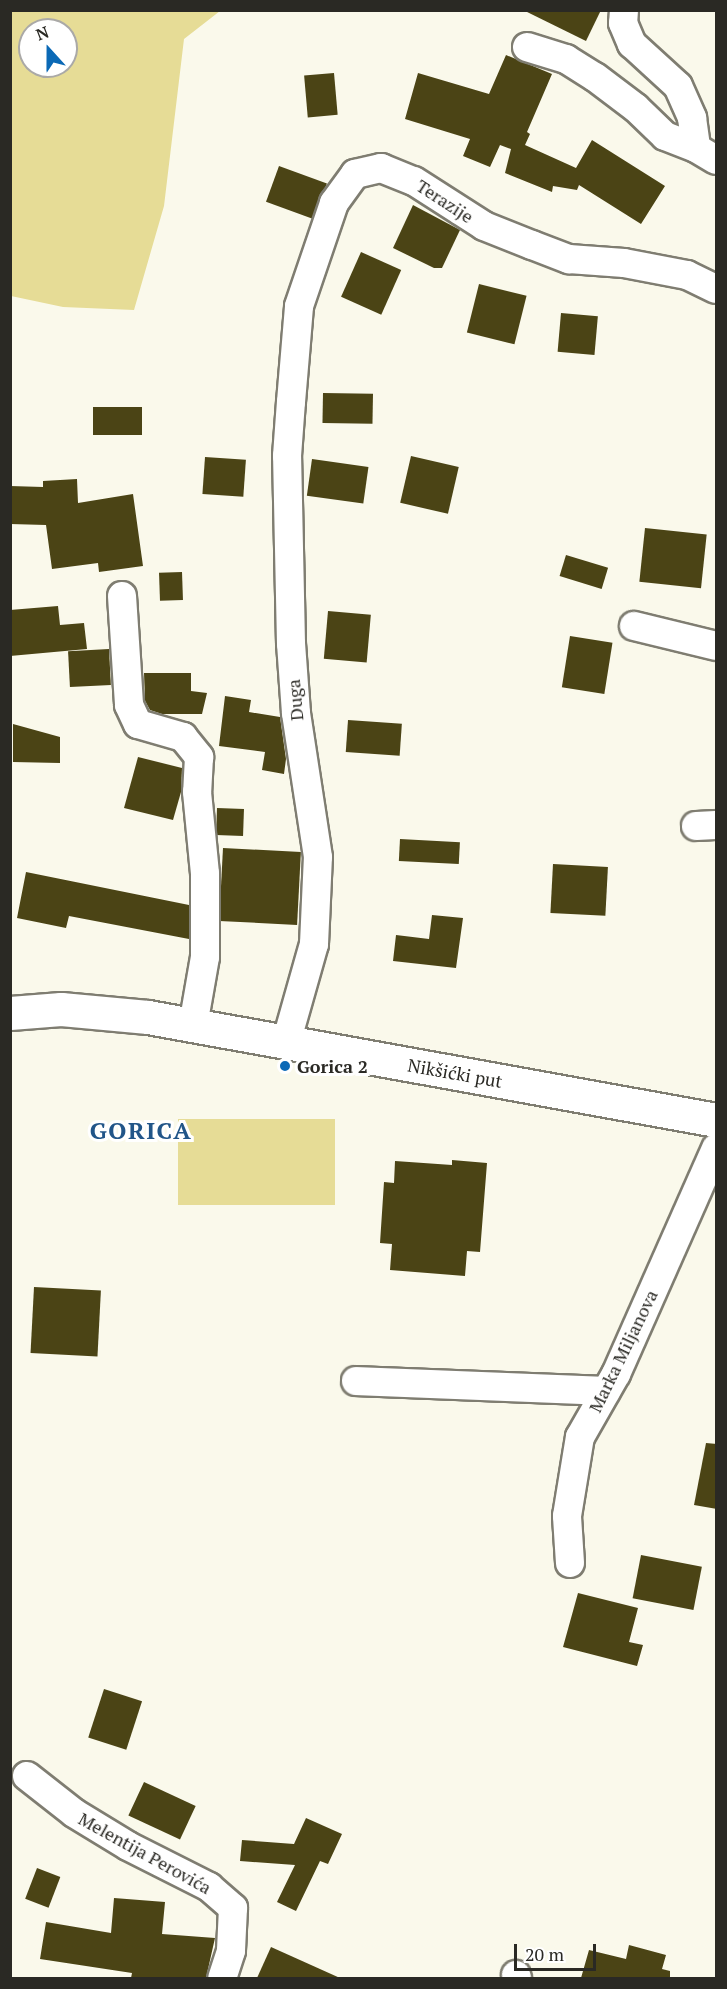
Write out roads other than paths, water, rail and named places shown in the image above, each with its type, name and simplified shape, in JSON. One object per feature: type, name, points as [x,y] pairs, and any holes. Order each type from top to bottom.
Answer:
[{"type":"main road","name":"Nikšićki put","points":[[10,1012],[61,1009],[148,1017],[717,1120]]},
{"type":"street","points":[[624,10],[623,22],[632,44],[678,86],[706,154]]},
{"type":"street","points":[[526,47],[566,59],[595,77],[636,108],[665,136],[706,154]]},
{"type":"street","points":[[706,154],[717,127]]},
{"type":"street","name":"Terazije","points":[[295,351],[299,306],[334,203],[355,174],[381,168],[414,181],[484,226],[569,259],[624,262],[687,275],[717,289]]},
{"type":"street","name":"Duga","points":[[286,1043],[314,944],[318,857],[300,745],[291,644],[287,456],[295,351]]},
{"type":"street","points":[[122,596],[129,705],[138,724],[183,737],[199,757],[197,792],[205,874],[206,957],[193,1026]]},
{"type":"street","points":[[634,626],[717,646]]},
{"type":"street","name":"Marka Miljanova","points":[[570,1563],[567,1516],[580,1437],[606,1391],[717,1148]]},
{"type":"street","points":[[356,1381],[606,1391]]},
{"type":"street","name":"Melentija Perovića","points":[[27,1776],[74,1813],[128,1846],[209,1887],[233,1908],[231,1951],[222,1978]]},
{"type":"place","name":"Gorica 2","points":[[285,1066]]},
{"type":"district","name":"GORICA","points":[[141,1131]]}]
